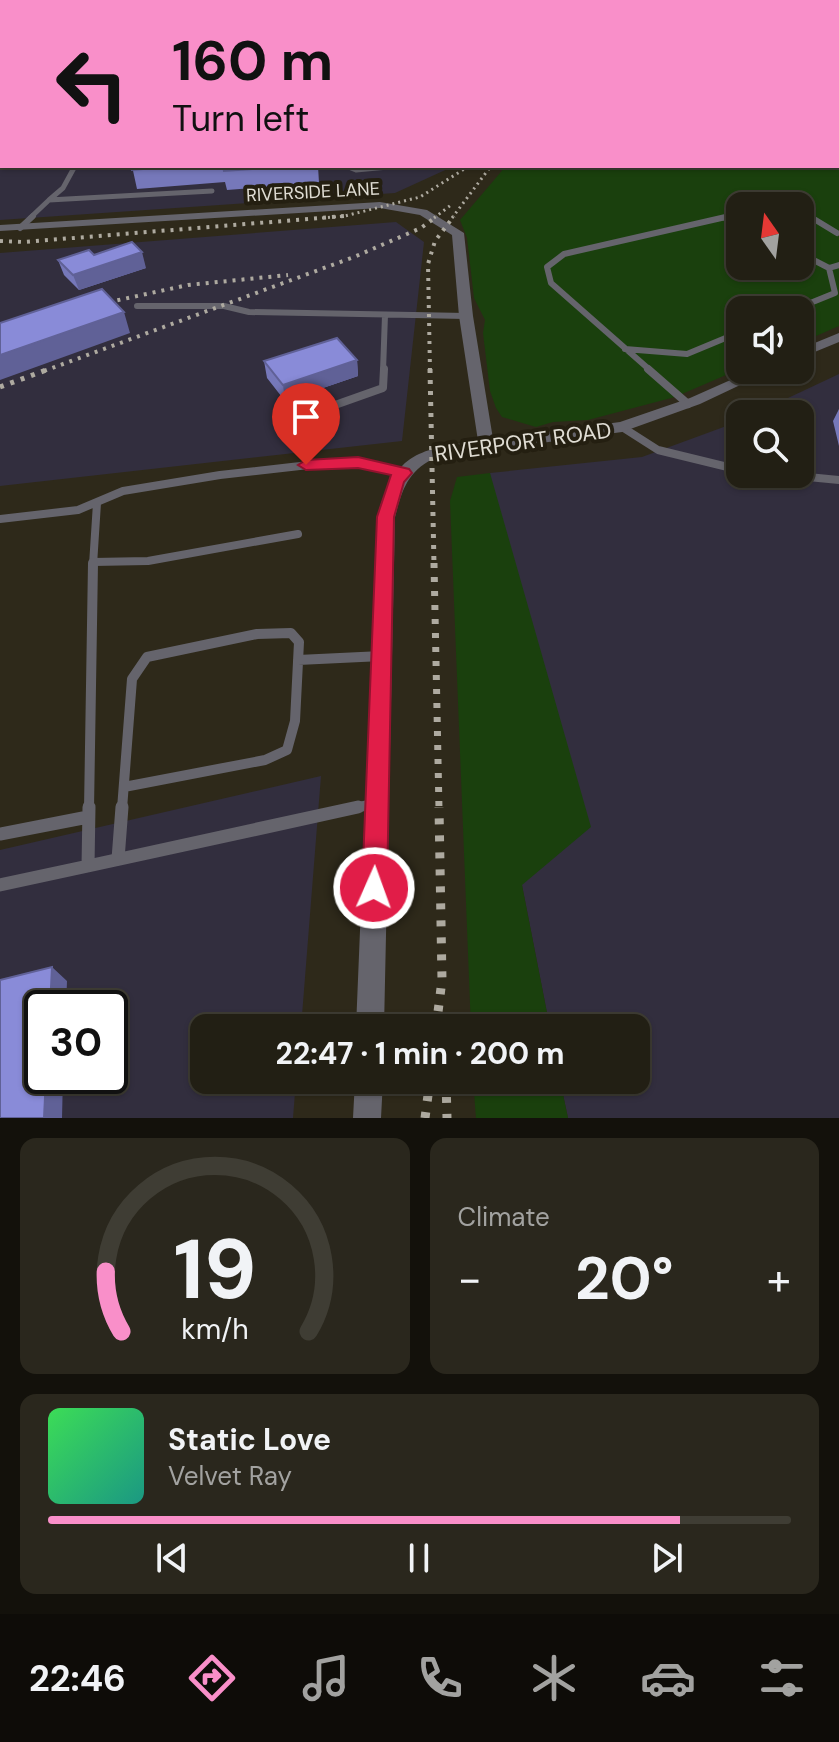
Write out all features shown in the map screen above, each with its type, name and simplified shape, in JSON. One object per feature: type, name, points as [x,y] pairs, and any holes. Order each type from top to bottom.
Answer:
[{"type":"street","name":"RIVERSIDE LANE","points":[[0,228],[380,205],[423,212],[458,233],[466,316],[486,443]]},
{"type":"street","points":[[814,348],[839,337]]},
{"type":"street","name":"RIVERPORT ROAD","points":[[404,473],[415,461],[430,453],[622,427],[733,384]]},
{"type":"street","points":[[370,1014],[386,517],[396,480],[404,473]]},
{"type":"street","points":[[367,1118],[368,1094]]},
{"type":"lane","points":[[20,228],[63,188],[74,168]]},
{"type":"lane","points":[[351,168],[378,168]]},
{"type":"lane","points":[[49,200],[212,191]]},
{"type":"lane","points":[[688,404],[551,283],[547,267],[564,254],[726,217]]},
{"type":"lane","points":[[814,219],[837,233]]},
{"type":"lane","points":[[814,260],[829,268],[839,265]]},
{"type":"lane","points":[[814,302],[835,293],[829,268]]},
{"type":"lane","points":[[137,306],[224,306],[249,312],[466,316]]},
{"type":"lane","points":[[304,416],[383,388],[385,315]]},
{"type":"lane","points":[[625,349],[687,354],[726,338]]},
{"type":"lane","points":[[622,427],[658,450],[726,467]]},
{"type":"lane","points":[[0,519],[78,510],[123,491],[220,475],[335,462],[358,462],[404,473]]},
{"type":"lane","points":[[814,478],[839,480]]},
{"type":"lane","points":[[88,866],[93,562],[97,503]]},
{"type":"lane","points":[[93,562],[148,561],[298,534]]},
{"type":"lane","points":[[118,859],[132,679],[147,657],[257,634],[291,633],[299,642],[295,721],[287,750],[265,760],[124,787]]},
{"type":"lane","points":[[298,660],[382,656]]},
{"type":"lane","points":[[0,885],[377,803]]},
{"type":"lane","points":[[0,834],[88,817]]},
{"type":"shaded area","points":[[0,168],[450,168],[395,193],[0,220]]},
{"type":"shaded area","points":[[396,222],[424,242],[402,441],[0,486],[0,253]]},
{"type":"shaded area","points":[[839,374],[839,1118],[568,1118],[563,1094],[650,1094],[650,1014],[547,1014],[522,885],[490,473],[642,457],[726,426],[726,488],[814,488],[814,400],[784,400]]},
{"type":"shaded area","points":[[321,776],[302,1014],[190,1014],[190,1094],[295,1094],[293,1118],[0,1118],[0,850]]},
{"type":"green space","points":[[504,168],[839,168],[839,326],[814,337],[814,296],[726,296],[726,375],[675,397],[588,420],[553,422],[536,427],[502,417],[496,408],[490,391],[483,333],[485,320],[474,298],[467,238],[460,220]]},
{"type":"green space","points":[[490,473],[591,827],[522,885],[547,1014],[470,1014],[450,501],[457,477]]},
{"type":"green space","points":[[474,1094],[563,1094],[568,1118],[476,1118]]},
{"type":"building","points":[[223,168],[265,168],[224,171]]},
{"type":"building","points":[[132,242],[142,252],[73,275],[58,260],[89,250],[94,255]]},
{"type":"building","points":[[102,289],[124,312],[0,355],[0,323]]},
{"type":"building","points":[[337,338],[357,360],[283,385],[264,361]]},
{"type":"building","points":[[52,967],[51,990],[24,990],[24,1094],[45,1094],[44,1118],[0,1118],[0,980]]},
{"type":"railway","points":[[345,216],[420,197],[466,168]]},
{"type":"railway","points":[[452,218],[490,168]]},
{"type":"railway","points":[[434,218],[451,205]]},
{"type":"railway","points":[[0,241],[24,242],[345,216]]},
{"type":"railway","points":[[322,218],[345,216]]},
{"type":"railway","points":[[44,371],[354,257],[421,228],[437,216]]},
{"type":"railway","points":[[430,371],[428,264],[435,241],[454,216]]},
{"type":"railway","points":[[91,306],[188,285],[288,275]]},
{"type":"railway","points":[[0,387],[49,369]]},
{"type":"railway","points":[[430,369],[434,565]]},
{"type":"railway","points":[[434,563],[439,809]]},
{"type":"railway","points":[[438,1014],[442,980],[439,807]]},
{"type":"railway","points":[[425,1118],[428,1094]]},
{"type":"railway","points":[[446,1094],[447,1118]]},
{"type":"route","points":[[306,465],[358,462],[404,473],[396,480],[386,517],[374,888]]}]
